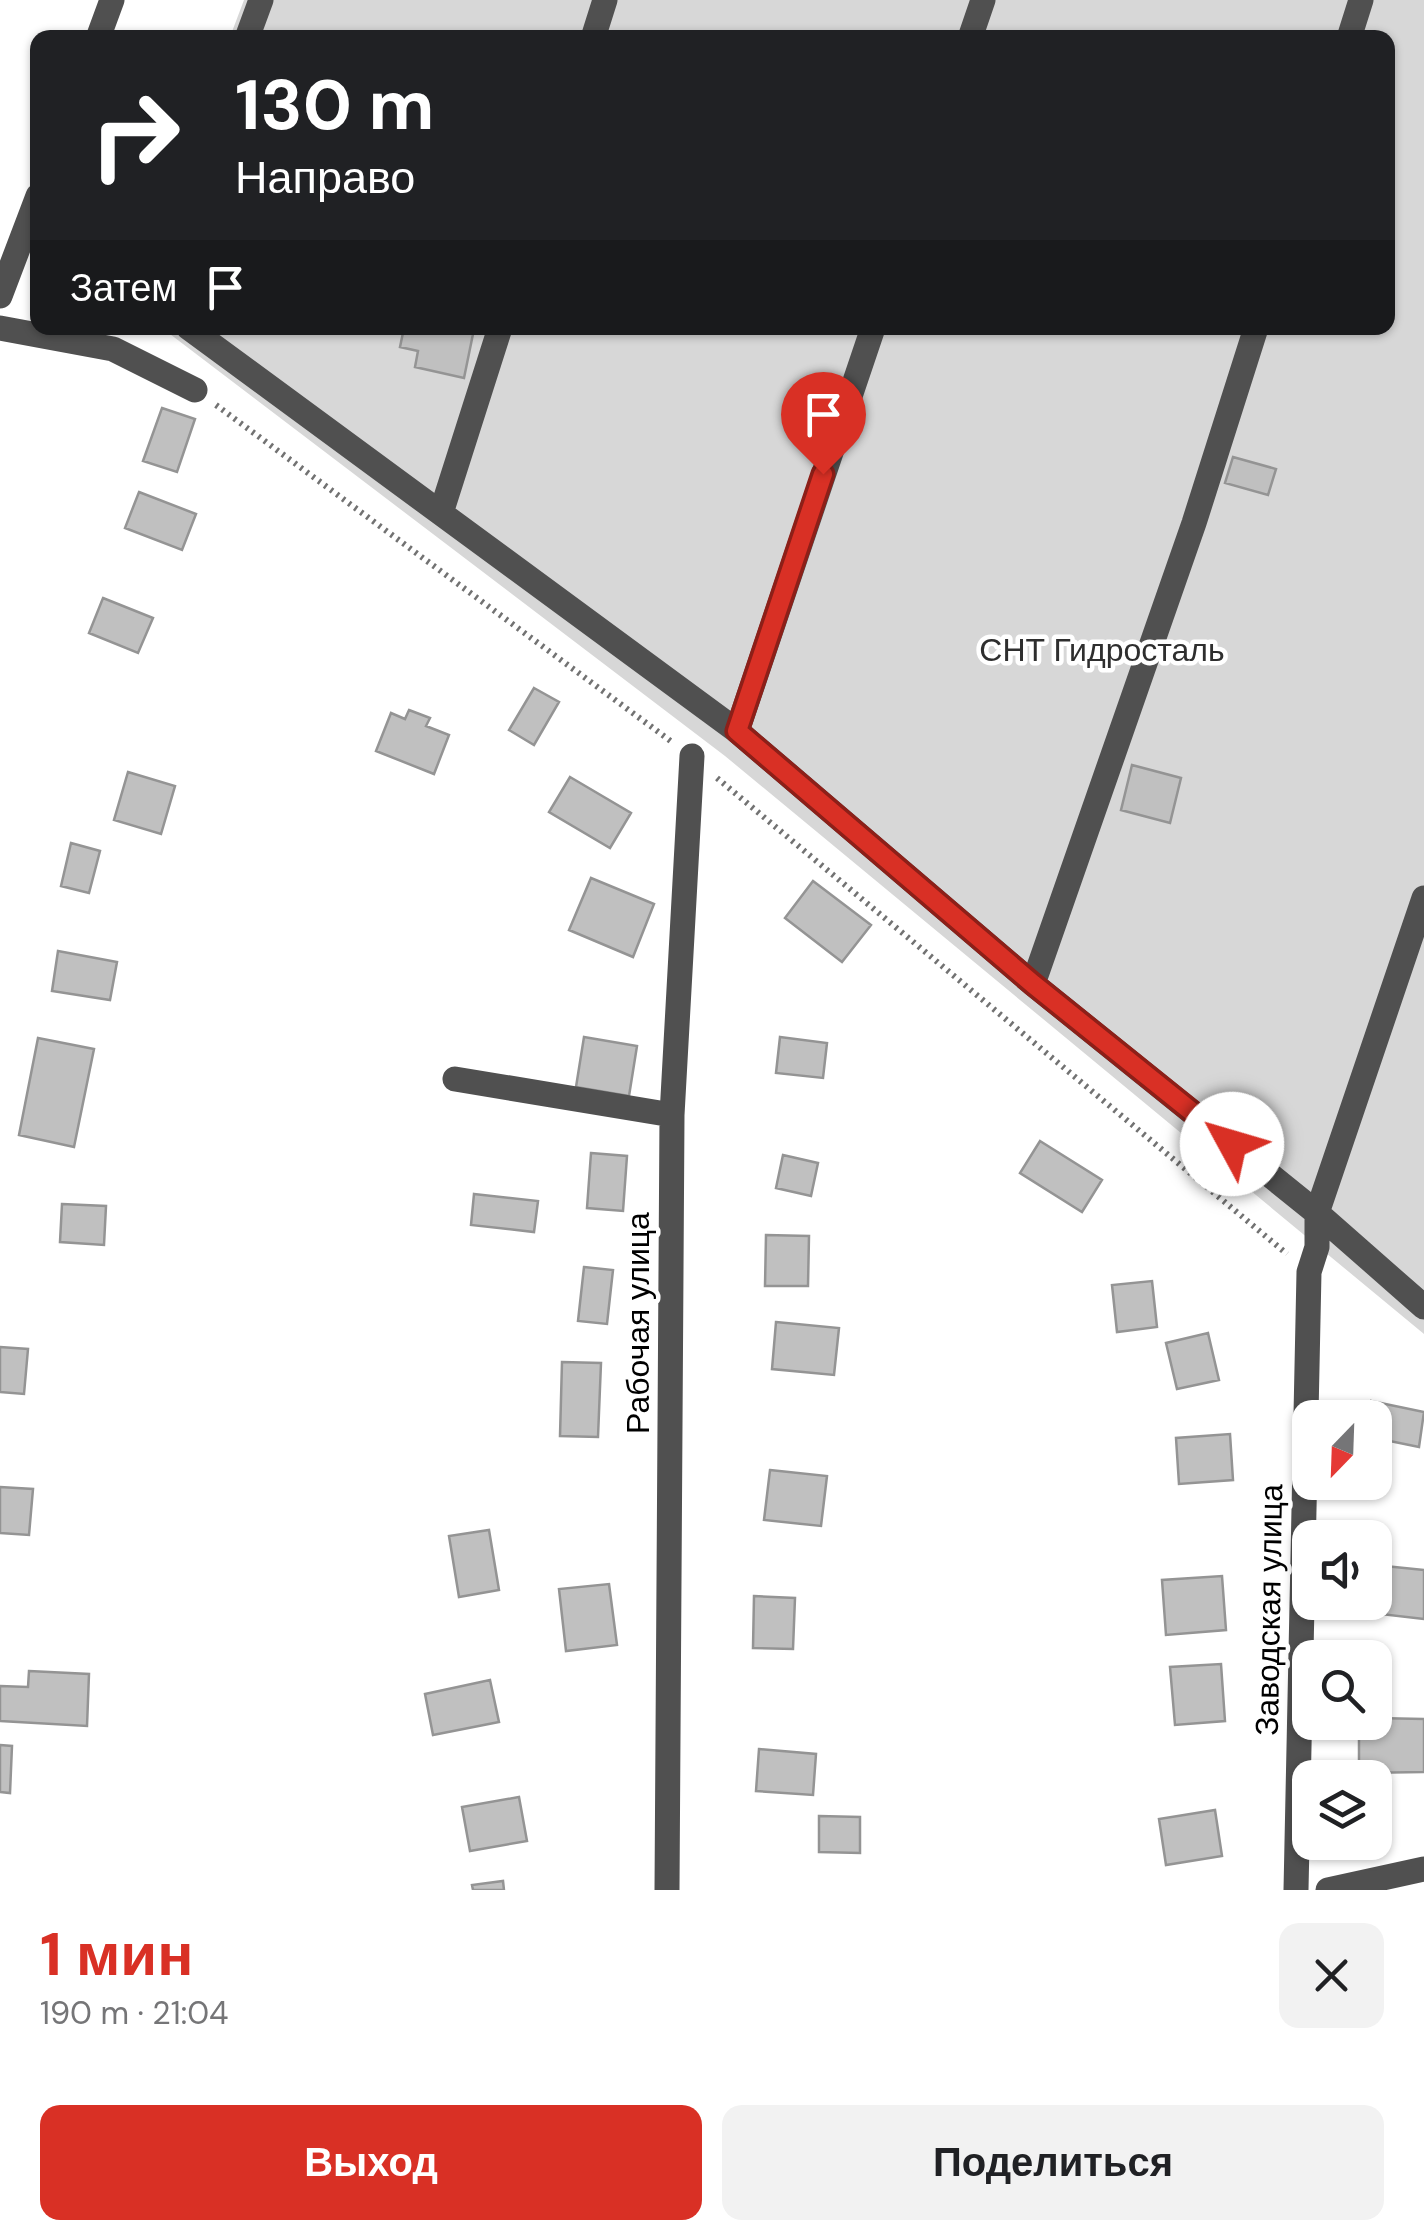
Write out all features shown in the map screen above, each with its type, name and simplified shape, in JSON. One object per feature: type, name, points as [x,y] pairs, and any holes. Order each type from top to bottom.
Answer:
[{"type":"street","points":[[101,30],[112,0]]},
{"type":"street","points":[[249,30],[261,0]]},
{"type":"street","points":[[596,30],[605,0]]},
{"type":"street","points":[[973,30],[983,0]]},
{"type":"street","points":[[1352,30],[1361,0]]},
{"type":"street","points":[[0,296],[30,217]]},
{"type":"street","points":[[0,328],[30,334]]},
{"type":"street","points":[[38,335],[113,349],[195,390]]},
{"type":"street","points":[[199,335],[737,731],[1033,984],[1317,1213],[1424,1307]]},
{"type":"street","points":[[441,513],[498,335]]},
{"type":"street","points":[[737,731],[871,335]]},
{"type":"street","points":[[1033,984],[1194,523],[1254,335]]},
{"type":"street","name":"Рабочая улица","points":[[667,1890],[672,1115],[692,756]]},
{"type":"street","name":"Заводская улица","points":[[1296,1890],[1309,1272],[1317,1248],[1317,1213],[1424,898]]},
{"type":"street","points":[[455,1080],[672,1115]]},
{"type":"street","points":[[1328,1890],[1384,1884],[1424,1870]]},
{"type":"path","points":[[195,390],[692,756],[1309,1272]]},
{"type":"green space","name":"СНТ Гидросталь","points":[[244,0],[1424,0],[1424,1334],[725,756],[171,335],[1395,335],[1395,30],[233,30]]},
{"type":"building","points":[[403,335],[473,335],[464,378],[415,367],[418,351],[400,347]]},
{"type":"building","points":[[162,408],[195,419],[177,472],[143,461]]},
{"type":"building","points":[[1233,457],[1276,469],[1268,495],[1225,483]]},
{"type":"building","points":[[139,492],[196,514],[182,550],[125,528]]},
{"type":"building","points":[[103,598],[153,618],[138,653],[89,633]]},
{"type":"building","points":[[534,688],[559,702],[534,745],[509,730]]},
{"type":"building","points":[[409,710],[430,718],[426,726],[449,735],[434,774],[376,751],[391,713],[405,719]]},
{"type":"building","points":[[1132,765],[1181,778],[1170,823],[1121,810]]},
{"type":"building","points":[[128,772],[175,786],[161,834],[114,820]]},
{"type":"building","points":[[570,777],[631,813],[610,848],[549,812]]},
{"type":"building","points":[[71,843],[100,851],[89,893],[61,886]]},
{"type":"building","points":[[591,878],[654,904],[633,957],[569,930]]},
{"type":"building","points":[[813,881],[871,925],[842,962],[785,918]]},
{"type":"building","points":[[58,951],[117,962],[110,1000],[52,991]]},
{"type":"building","points":[[584,1037],[637,1046],[629,1096],[576,1087]]},
{"type":"building","points":[[780,1037],[827,1043],[823,1078],[776,1073]]},
{"type":"building","points":[[38,1038],[94,1049],[74,1147],[19,1135]]},
{"type":"building","points":[[1040,1141],[1102,1180],[1082,1212],[1020,1173]]},
{"type":"building","points":[[591,1153],[627,1156],[623,1211],[587,1208]]},
{"type":"building","points":[[783,1155],[818,1163],[811,1196],[776,1188]]},
{"type":"building","points":[[474,1194],[538,1201],[534,1232],[471,1225]]},
{"type":"building","points":[[62,1204],[106,1206],[104,1245],[60,1242]]},
{"type":"building","points":[[766,1235],[809,1236],[808,1286],[765,1286]]},
{"type":"building","points":[[584,1267],[613,1270],[607,1324],[578,1321]]},
{"type":"building","points":[[1152,1281],[1157,1327],[1117,1332],[1112,1285]]},
{"type":"building","points":[[776,1322],[839,1328],[834,1375],[772,1369]]},
{"type":"building","points":[[1208,1333],[1219,1380],[1177,1389],[1166,1343]]},
{"type":"building","points":[[0,1347],[28,1349],[24,1394],[0,1392]]},
{"type":"building","points":[[562,1362],[601,1363],[598,1437],[560,1436]]},
{"type":"building","points":[[1392,1405],[1424,1412],[1419,1447],[1392,1441]]},
{"type":"building","points":[[1230,1434],[1233,1480],[1179,1484],[1176,1438]]},
{"type":"building","points":[[770,1470],[827,1476],[821,1526],[764,1520]]},
{"type":"building","points":[[0,1487],[33,1489],[29,1535],[0,1533]]},
{"type":"building","points":[[489,1530],[499,1590],[459,1597],[449,1536]]},
{"type":"building","points":[[1392,1567],[1424,1570],[1424,1619],[1392,1615]]},
{"type":"building","points":[[1222,1576],[1226,1630],[1166,1635],[1162,1580]]},
{"type":"building","points":[[609,1584],[617,1645],[566,1651],[559,1589]]},
{"type":"building","points":[[754,1596],[795,1598],[793,1649],[753,1648]]},
{"type":"building","points":[[1221,1664],[1225,1721],[1175,1725],[1170,1667]]},
{"type":"building","points":[[29,1671],[89,1674],[87,1726],[0,1721],[0,1686],[28,1687]]},
{"type":"building","points":[[490,1680],[499,1722],[433,1735],[425,1694]]},
{"type":"building","points":[[1392,1718],[1424,1719],[1424,1772],[1392,1772],[1392,1760],[1359,1760],[1359,1740],[1392,1740]]},
{"type":"building","points":[[0,1745],[12,1746],[10,1793],[0,1792]]},
{"type":"building","points":[[759,1749],[816,1754],[813,1795],[756,1791]]},
{"type":"building","points":[[519,1797],[527,1841],[470,1851],[462,1807]]},
{"type":"building","points":[[1215,1810],[1222,1856],[1166,1865],[1159,1819]]},
{"type":"building","points":[[819,1816],[860,1817],[860,1853],[819,1852]]},
{"type":"building","points":[[503,1881],[504,1890],[473,1890],[472,1885]]},
{"type":"route","points":[[823,474],[737,731],[1033,984],[1232,1144]]}]
